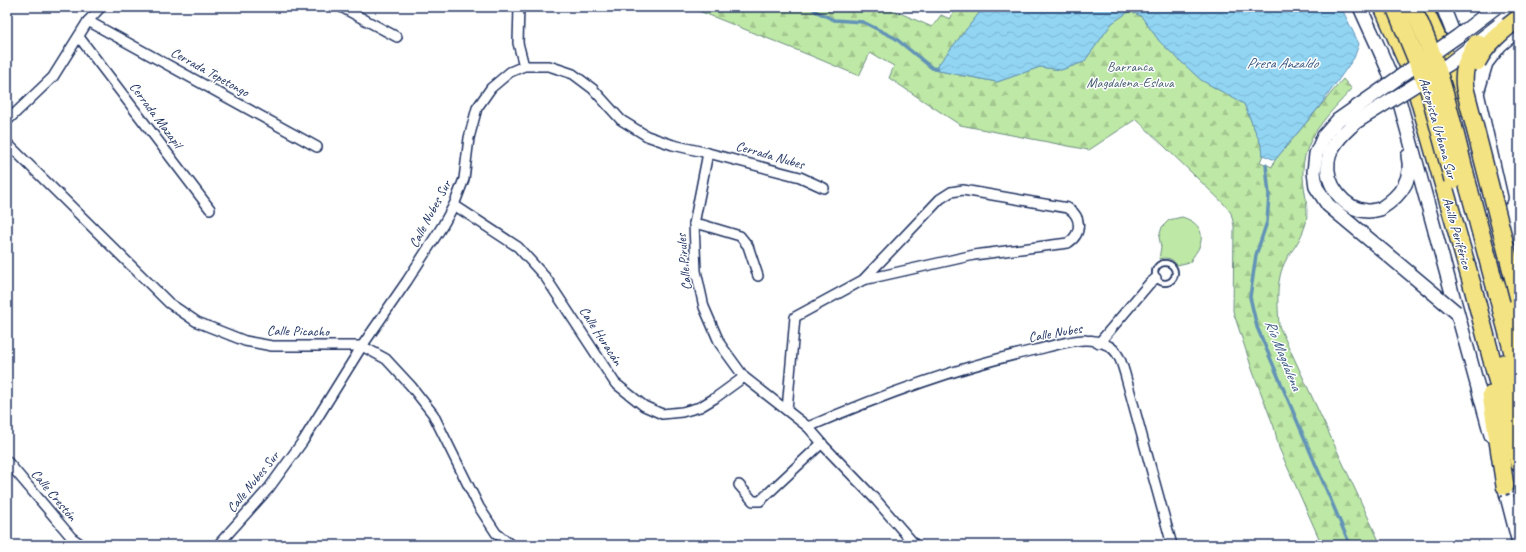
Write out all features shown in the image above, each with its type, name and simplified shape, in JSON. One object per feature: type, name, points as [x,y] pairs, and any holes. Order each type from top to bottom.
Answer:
[{"type":"highway","name":"Anillo Periférico","points":[[1383,7],[1411,71],[1473,288],[1519,463]]},
{"type":"highway","name":"Autopista Urbana Sur","points":[[1395,7],[1429,90],[1469,242],[1519,413]]},
{"type":"highway","name":"Autopista Urbana Sur","points":[[1412,7],[1430,46],[1439,75],[1519,375]]},
{"type":"highway","points":[[1425,10],[1452,70],[1519,320]]},
{"type":"highway","points":[[1469,190],[1470,155],[1464,116],[1468,85],[1474,67],[1482,52],[1491,41],[1519,18]]},
{"type":"highway","points":[[1477,43],[1468,59],[1463,75],[1465,89],[1519,300]]},
{"type":"highway","points":[[1473,288],[1508,491]]},
{"type":"main road","points":[[1360,7],[1375,43],[1388,68],[1402,111],[1456,312],[1508,491],[1519,543]]},
{"type":"main road","points":[[1443,7],[1477,93],[1505,216],[1519,266]]},
{"type":"main road","points":[[1456,312],[1328,205],[1316,187],[1314,172],[1316,154],[1324,136],[1338,120],[1458,36],[1496,7]]},
{"type":"main road","points":[[1402,111],[1403,137],[1410,171],[1408,178],[1398,195],[1380,209],[1370,212],[1360,210],[1343,200],[1333,187],[1328,175],[1328,160],[1333,147],[1342,134],[1356,122],[1449,64],[1519,9]]},
{"type":"main road","points":[[1477,93],[1486,63],[1500,45],[1515,32]]},
{"type":"street","points":[[7,121],[53,77],[88,21],[101,7]]},
{"type":"street","points":[[341,7],[397,37]]},
{"type":"street","points":[[519,7],[518,43],[524,66]]},
{"type":"street","name":"Cerrada Tepetongo","points":[[88,21],[317,147]]},
{"type":"street","name":"Cerrada Mazapil","points":[[79,37],[210,209]]},
{"type":"street","name":"Calle Nubes Sur","points":[[218,545],[274,482],[303,441],[336,391],[362,346],[407,281],[443,225],[454,205],[464,179],[469,138],[477,108],[491,88],[510,72],[524,66],[549,66],[573,74],[593,89],[621,120],[638,131],[673,145],[708,152]]},
{"type":"street","name":"Calle Picacho","points":[[7,143],[169,303],[197,322],[245,341],[272,346],[362,346],[386,359],[411,386],[433,414],[479,507],[496,532],[511,545]]},
{"type":"street","name":"Cerrada Nubes","points":[[708,152],[800,177],[824,188]]},
{"type":"street","name":"Calle Pirules","points":[[708,152],[694,224],[696,271],[704,307],[720,344],[744,377],[808,427],[877,501],[915,545]]},
{"type":"street","points":[[787,410],[795,316],[863,280],[974,255],[1068,243],[1078,233],[1078,219],[1068,208],[969,190],[951,192],[940,199],[863,280]]},
{"type":"street","name":"Calle Huracán","points":[[454,205],[518,247],[546,278],[615,383],[644,406],[662,414],[682,412],[700,407],[744,377]]},
{"type":"street","points":[[694,224],[703,225],[740,236],[748,246],[758,276]]},
{"type":"street","points":[[1099,343],[1149,284],[1156,278]]},
{"type":"street","name":"Calle Nubes","points":[[808,427],[892,392],[978,364],[1085,340],[1099,343],[1110,347],[1119,355],[1172,545]]},
{"type":"street","points":[[738,485],[753,501],[760,501],[823,444]]},
{"type":"street","name":"Calle Crestón","points":[[7,461],[72,538],[82,545]]},
{"type":"lane","points":[[1168,263],[1174,268],[1174,276],[1170,281],[1161,282],[1156,278],[1155,270],[1160,264],[1168,263]]},
{"type":"green space","name":"Barranca Magdalena-Eslava","points":[[689,7],[886,7],[932,27],[941,15],[950,19],[956,7],[984,7],[934,70],[997,82],[1040,67],[1061,70],[1084,62],[1112,23],[1130,11],[1141,16],[1160,42],[1201,80],[1244,104],[1262,147],[1263,155],[1260,162],[1272,167],[1275,160],[1343,79],[1352,89],[1318,128],[1307,151],[1303,177],[1307,217],[1299,240],[1282,268],[1278,293],[1279,326],[1381,545],[1322,545],[1279,448],[1274,427],[1253,372],[1233,311],[1234,226],[1231,213],[1224,204],[1136,119],[1089,150],[960,125],[889,78],[894,66],[870,53],[859,76]]},
{"type":"green space","points":[[1182,217],[1198,226],[1201,239],[1199,247],[1190,262],[1177,265],[1169,259],[1159,259],[1161,247],[1159,237],[1162,227],[1169,220]]},
{"type":"water","name":"Presa Anzaldo","points":[[984,7],[1337,7],[1342,9],[1359,44],[1354,58],[1319,107],[1275,160],[1263,155],[1262,147],[1244,104],[1201,80],[1160,42],[1141,16],[1130,11],[1112,23],[1084,62],[1061,70],[1040,67],[997,82],[934,70]]},
{"type":"waterway","points":[[811,7],[817,12],[834,20],[863,22],[895,38],[932,68],[938,69]]},
{"type":"waterway","name":"Río Magdalena","points":[[1266,165],[1269,195],[1267,222],[1256,255],[1250,297],[1257,327],[1350,545]]}]
